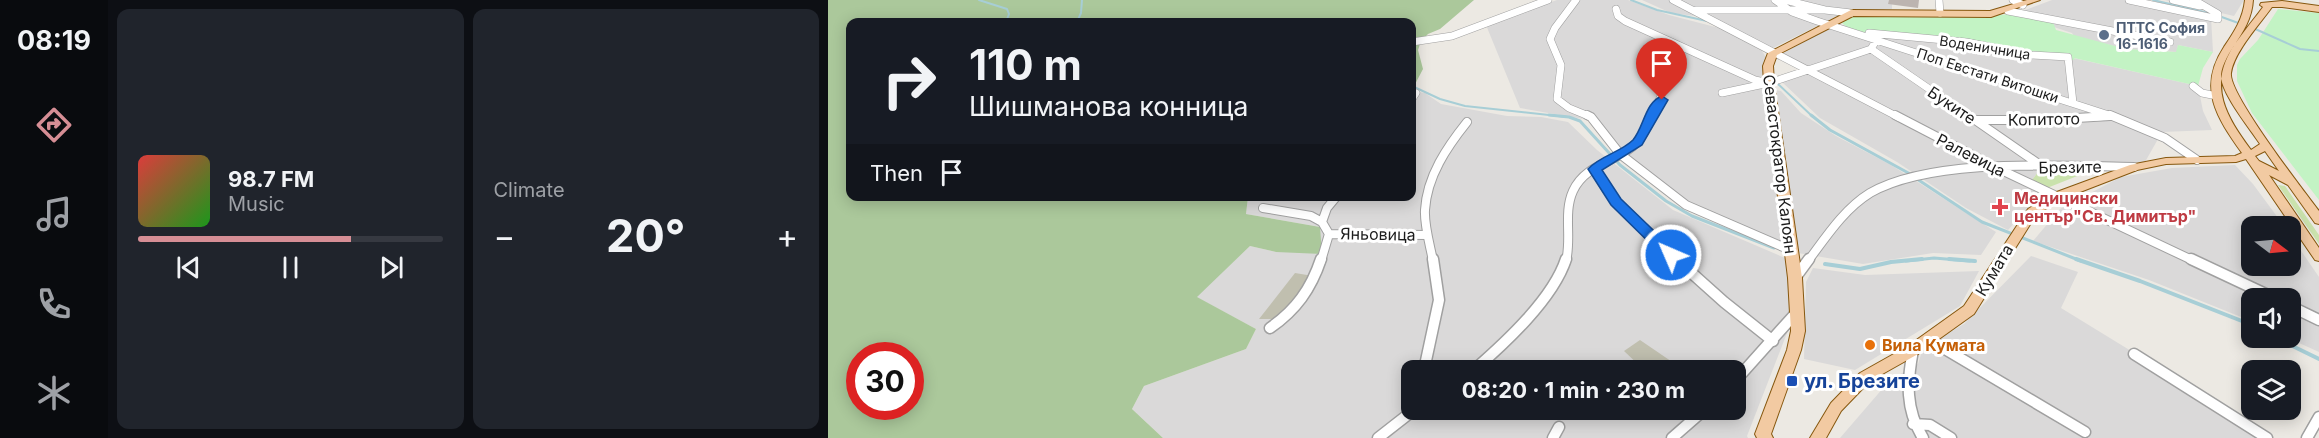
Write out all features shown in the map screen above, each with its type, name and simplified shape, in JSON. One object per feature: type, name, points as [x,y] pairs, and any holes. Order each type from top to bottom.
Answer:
[{"type":"main road","name":"Севастократор Калоян","points":[[1765,438],[1763,434],[1794,350],[1798,331],[1795,278],[1769,83],[1768,66],[1773,53],[1851,13],[1984,14],[2008,11],[2037,0]]},
{"type":"main road","points":[[2319,9],[2249,0],[2246,18],[2219,64],[2215,79],[2217,96],[2233,131],[2319,257]]},
{"type":"main road","points":[[2273,2],[2266,7],[2232,57],[2226,74],[2227,82],[2239,107],[2319,220]]},
{"type":"main road","points":[[2252,160],[2266,144]]},
{"type":"main road","name":"Кумата","points":[[1818,438],[1836,407],[1865,377],[1913,350],[1969,310],[2032,212],[2058,196],[2134,167],[2166,161],[2252,160],[2295,184]]},
{"type":"street","points":[[1416,41],[1452,36],[1548,0]]},
{"type":"street","points":[[1576,0],[1555,28],[1550,39],[1561,65],[1557,99],[1569,108],[1591,117],[1620,154],[1686,205],[1790,250]]},
{"type":"street","name":"Ралевица","points":[[1673,0],[1996,168],[2253,288]]},
{"type":"street","name":"Поп Евстати Витошки","points":[[1775,0],[1792,12],[2113,116],[2165,138],[2197,160]]},
{"type":"street","points":[[1785,0],[1825,10],[1851,13]]},
{"type":"street","points":[[1939,0],[1940,13]]},
{"type":"street","points":[[2013,0],[2023,5]]},
{"type":"street","points":[[2129,0],[2218,16],[2194,0]]},
{"type":"street","points":[[2173,0],[2206,8]]},
{"type":"street","points":[[1616,9],[1618,16],[1625,21],[1755,80],[1769,83]]},
{"type":"street","points":[[1694,10],[1792,12],[1825,10]]},
{"type":"street","points":[[2008,11],[2170,42]]},
{"type":"street","name":"Воденичница","points":[[1866,35],[1872,32],[1966,42],[2031,55],[2068,57]]},
{"type":"street","points":[[1722,93],[1769,83],[1808,71],[1871,49],[1877,39]]},
{"type":"street","name":"Буките","points":[[1871,49],[2043,167]]},
{"type":"street","name":"Копитото","points":[[2068,57],[2073,102]]},
{"type":"street","points":[[1486,360],[1503,345],[1530,314],[1562,268],[1569,249],[1567,226],[1569,201],[1580,180],[1642,137],[1655,108],[1662,100],[1666,84]]},
{"type":"street","points":[[2193,87],[2202,93],[2217,96]]},
{"type":"street","name":"Копитото","points":[[1974,120],[2043,120],[2113,116]]},
{"type":"street","points":[[1426,360],[1439,300],[1427,235],[1425,210],[1434,175],[1455,135],[1467,122]]},
{"type":"street","name":"Брезите","points":[[1795,278],[1851,209],[1872,193],[1914,177],[1996,168],[2134,167]]},
{"type":"street","points":[[1594,169],[1603,185],[1623,210],[1744,320],[1773,342]]},
{"type":"street","points":[[1270,328],[1287,316],[1311,287],[1318,274],[1329,234],[1322,222],[1333,201]]},
{"type":"street","name":"Яньовица","points":[[1263,208],[1311,216],[1322,222]]},
{"type":"street","name":"Яньовица","points":[[1329,234],[1427,235]]},
{"type":"street","points":[[1746,370],[1773,342],[1797,311]]},
{"type":"street","points":[[2301,311],[2319,320]]},
{"type":"street","points":[[1928,339],[2085,432]]},
{"type":"street","points":[[1913,350],[1906,386],[1907,402],[1913,424],[1923,438]]},
{"type":"street","points":[[2134,354],[2267,438]]},
{"type":"street","points":[[2307,438],[2319,417]]},
{"type":"street","points":[[1378,438],[1401,420]]},
{"type":"street","points":[[1672,438],[1693,420]]},
{"type":"street","points":[[1913,424],[1930,425],[1951,438]]},
{"type":"shaded area","points":[[1557,0],[1628,0],[1669,15],[1723,29],[1762,51],[1767,59],[1767,93],[1784,249],[1684,206],[1589,120],[1520,108],[1486,25]]},
{"type":"shaded area","points":[[1642,0],[1892,0],[1892,9],[1843,13],[1767,51],[1703,17],[1671,13]]},
{"type":"shaded area","points":[[2052,0],[2137,0],[2211,17],[2213,52],[2178,45],[2177,52],[2126,49],[2074,36],[2072,33],[2015,14]]},
{"type":"shaded area","points":[[2165,0],[2244,0],[2234,16]]},
{"type":"shaded area","points":[[1843,25],[2073,58],[2198,86],[2203,111],[2212,130],[2162,132],[2145,162],[2095,169],[2039,171],[2032,180],[2047,188],[2008,230],[1966,208],[1897,162],[1820,118],[1782,82],[1814,72],[1782,54],[1830,27]]},
{"type":"shaded area","points":[[1775,90],[1781,91],[1801,113],[1836,136],[1891,165],[1996,232],[1981,255],[1933,253],[1863,264],[1798,253]]},
{"type":"shaded area","points":[[1416,92],[1425,93],[1441,104],[1507,116],[1541,117],[1568,122],[1597,150],[1673,210],[1785,258],[1793,305],[1787,333],[1748,438],[1163,438],[1132,409],[1144,386],[1246,349],[1256,329],[1196,297],[1250,246],[1276,252],[1320,227],[1246,214],[1248,201],[1416,201]]},
{"type":"shaded area","points":[[2235,165],[2253,184],[2277,216],[2241,216],[2241,276],[2301,276],[2301,251],[2319,277],[2319,352],[2301,344],[2301,288],[2241,288],[2241,317],[2149,280],[2033,241],[2060,209],[2121,177],[2172,168]]},
{"type":"shaded area","points":[[2031,256],[2078,272],[2061,308],[2273,438],[1840,438],[1890,380],[1918,364],[1923,348],[1964,324]]},
{"type":"shaded area","points":[[1813,268],[1865,275],[1979,271],[1960,306],[1855,370],[1804,359],[1806,282]]},
{"type":"shaded area","points":[[1295,273],[1313,276],[1283,319],[1259,319]]},
{"type":"shaded area","points":[[1640,340],[1669,360],[1633,360],[1624,351]]},
{"type":"green space","points":[[828,0],[1474,0],[1440,29],[1428,34],[1421,41],[1418,50],[1423,69],[1416,82],[1416,18],[846,18],[846,201],[1248,201],[1246,214],[1320,227],[1322,254],[1276,252],[1250,246],[1197,297],[1256,329],[1246,349],[1144,386],[1132,409],[1163,438],[828,438]]},
{"type":"green space","points":[[2278,9],[2319,13],[2319,200],[2252,113],[2237,81],[2237,65],[2240,59],[2258,40]]},
{"type":"green space","points":[[1868,14],[1969,17],[2014,14],[2053,22],[2056,30],[2126,49],[2176,52],[2178,45],[2213,52],[2203,68],[2198,86],[2074,58],[2075,60],[1897,38],[1863,32],[1842,23],[1849,17]]},
{"type":"green space","points":[[2095,169],[2047,188],[2032,180],[2039,171]]},
{"type":"green space","points":[[2278,185],[2285,186],[2319,235],[2319,244]]},
{"type":"building","points":[[1889,0],[1919,0],[1918,8],[1888,4]]},
{"type":"waterway","points":[[979,0],[1007,9],[1008,18]]},
{"type":"waterway","points":[[1079,18],[1082,0]]},
{"type":"waterway","points":[[1631,0],[1657,10],[1707,21]]},
{"type":"waterway","points":[[2153,0],[2213,14]]},
{"type":"waterway","points":[[2219,16],[2241,24]]},
{"type":"waterway","points":[[2253,28],[2300,49],[2319,51]]},
{"type":"waterway","points":[[1778,84],[1813,117]]},
{"type":"waterway","points":[[1416,88],[1440,99],[1465,106],[1567,117]]},
{"type":"waterway","points":[[1549,115],[1569,117],[1580,121],[1620,165],[1666,201],[1692,216],[1774,248]]},
{"type":"waterway","points":[[1811,115],[1830,130],[1912,175]]},
{"type":"waterway","points":[[1917,179],[1982,222],[2081,261]]},
{"type":"waterway","points":[[1906,261],[1934,258],[1970,261]]},
{"type":"waterway","points":[[1825,264],[1860,269],[1891,262],[1922,259]]},
{"type":"waterway","points":[[1949,259],[1975,261]]},
{"type":"waterway","points":[[2076,259],[2140,281],[2241,321]]},
{"type":"waterway","points":[[2296,348],[2319,359]]},
{"type":"place","name":"ПТТС София 16-1616","points":[[2104,35]]},
{"type":"place","name":"Медицински център\"Св. Димитър\"","points":[[2000,207]]},
{"type":"place","name":"Вила Кумата","points":[[1870,345]]},
{"type":"place","name":"ул. Брезите","points":[[1792,381]]},
{"type":"route","points":[[1662,100],[1655,108],[1642,137],[1631,148],[1594,169],[1603,185],[1623,210],[1671,255]]}]
